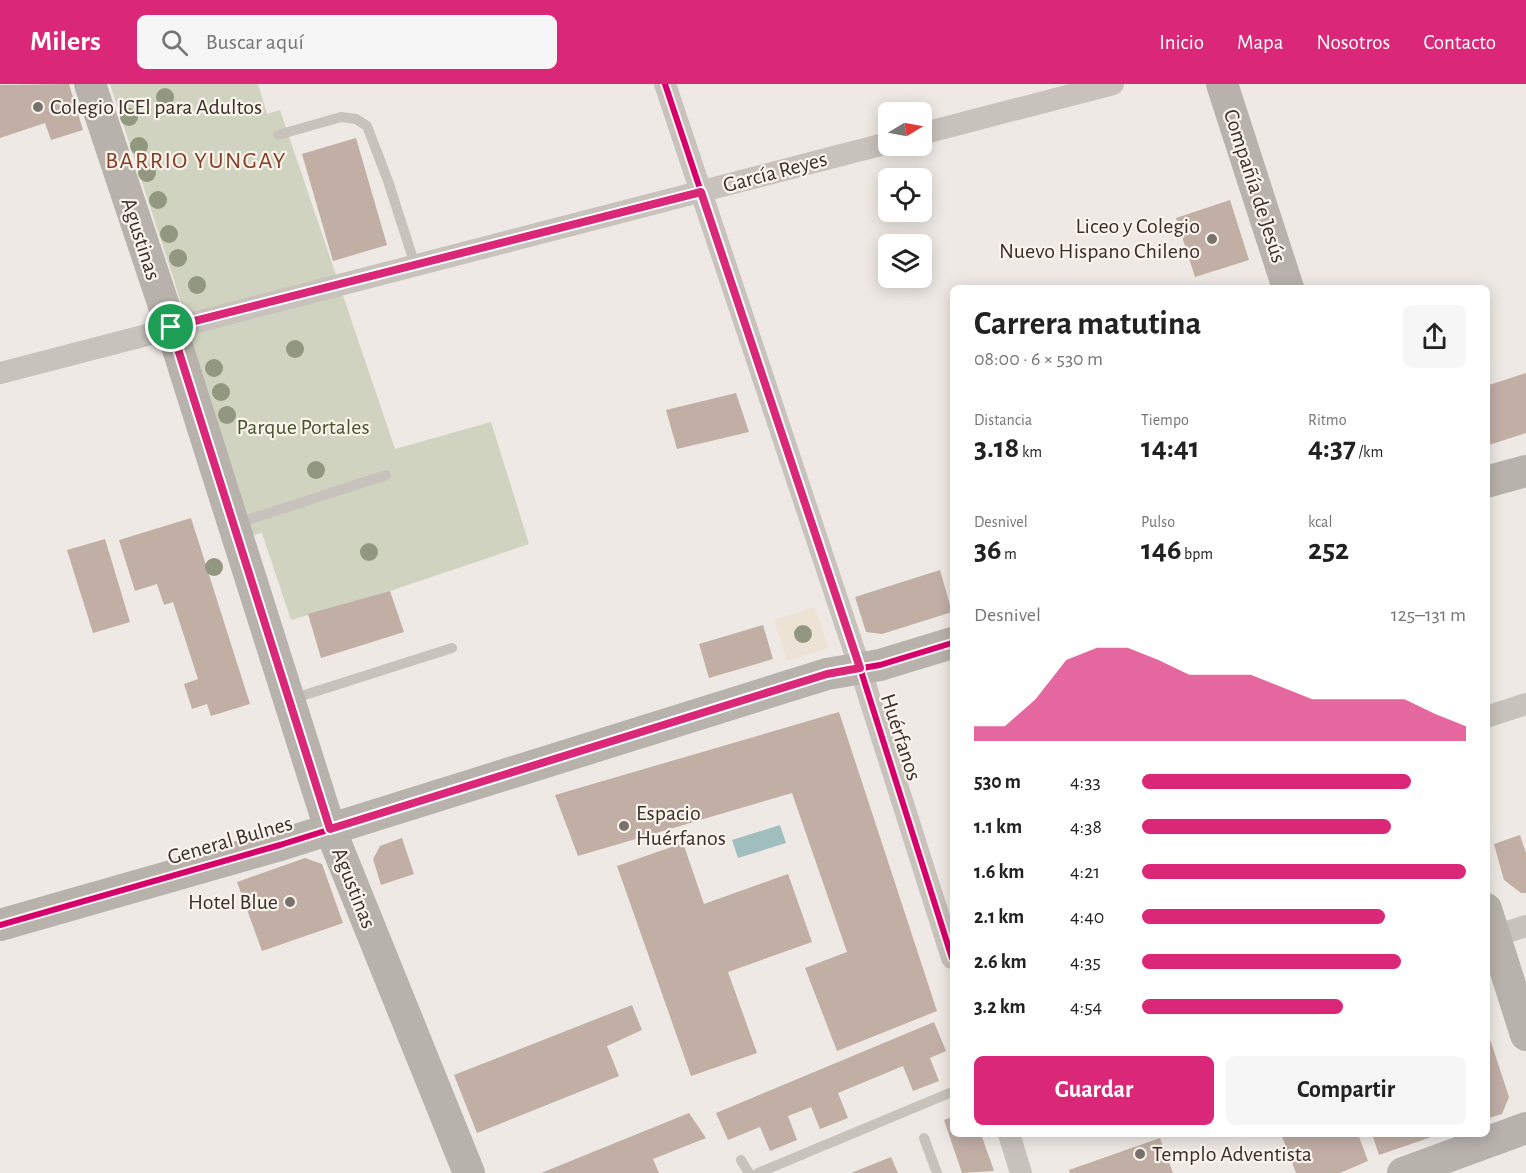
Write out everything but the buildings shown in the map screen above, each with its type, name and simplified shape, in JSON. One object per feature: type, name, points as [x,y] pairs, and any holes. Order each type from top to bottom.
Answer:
[{"type":"street","name":"Agustinas","points":[[90,84],[171,327],[330,829],[469,1173]]},
{"type":"street","name":"Huérfanos","points":[[665,84],[860,668],[950,952]]},
{"type":"street","points":[[932,131],[1113,84]]},
{"type":"street","name":"Compañía de Jesús","points":[[1222,84],[1287,285]]},
{"type":"street","name":"García Reyes","points":[[0,373],[878,146]]},
{"type":"street","points":[[1490,481],[1526,471]]},
{"type":"street","name":"General Bulnes","points":[[0,925],[330,829],[827,674],[880,665],[950,644]]},
{"type":"street","points":[[1490,716],[1526,704]]},
{"type":"street","points":[[1526,926],[1491,923],[1526,1035]]},
{"type":"street","points":[[1403,1173],[1526,1128]]},
{"type":"street","points":[[1010,1137],[1021,1173]]},
{"type":"lane","points":[[278,135],[341,117],[356,118],[367,126],[388,181],[415,265]]},
{"type":"lane","points":[[233,525],[386,475]]},
{"type":"lane","points":[[289,700],[452,648]]},
{"type":"lane","points":[[758,1173],[950,1093]]},
{"type":"lane","points":[[924,1138],[937,1173]]},
{"type":"lane","points":[[741,1160],[749,1173]]},
{"type":"green space","name":"Parque Portales","points":[[110,84],[258,84],[267,114],[280,110],[395,449],[491,422],[529,544],[390,591],[291,620],[262,533],[250,536],[174,280]]},
{"type":"shaded area","points":[[815,607],[828,648],[787,661],[774,620]]},
{"type":"water","points":[[780,825],[786,843],[738,858],[732,840]]},
{"type":"cycle path","points":[[665,84],[860,668],[950,952]]},
{"type":"cycle path","points":[[0,925],[280,845],[827,674],[880,665],[950,644]]},
{"type":"place","name":"Colegio ICEl para Adultos","points":[[38,107]]},
{"type":"place","name":"Liceo y Colegio Nuevo Hispano Chileno","points":[[1212,239]]},
{"type":"place","name":"Espacio Huérfanos","points":[[624,826]]},
{"type":"place","name":"Hotel Blue","points":[[290,902]]},
{"type":"place","name":"Templo Adventista","points":[[1140,1154]]},
{"type":"district","name":"BARRIO YUNGAY","points":[[196,161]]},
{"type":"route","points":[[701,192],[860,668],[827,674],[330,829],[171,327],[701,192]]}]
